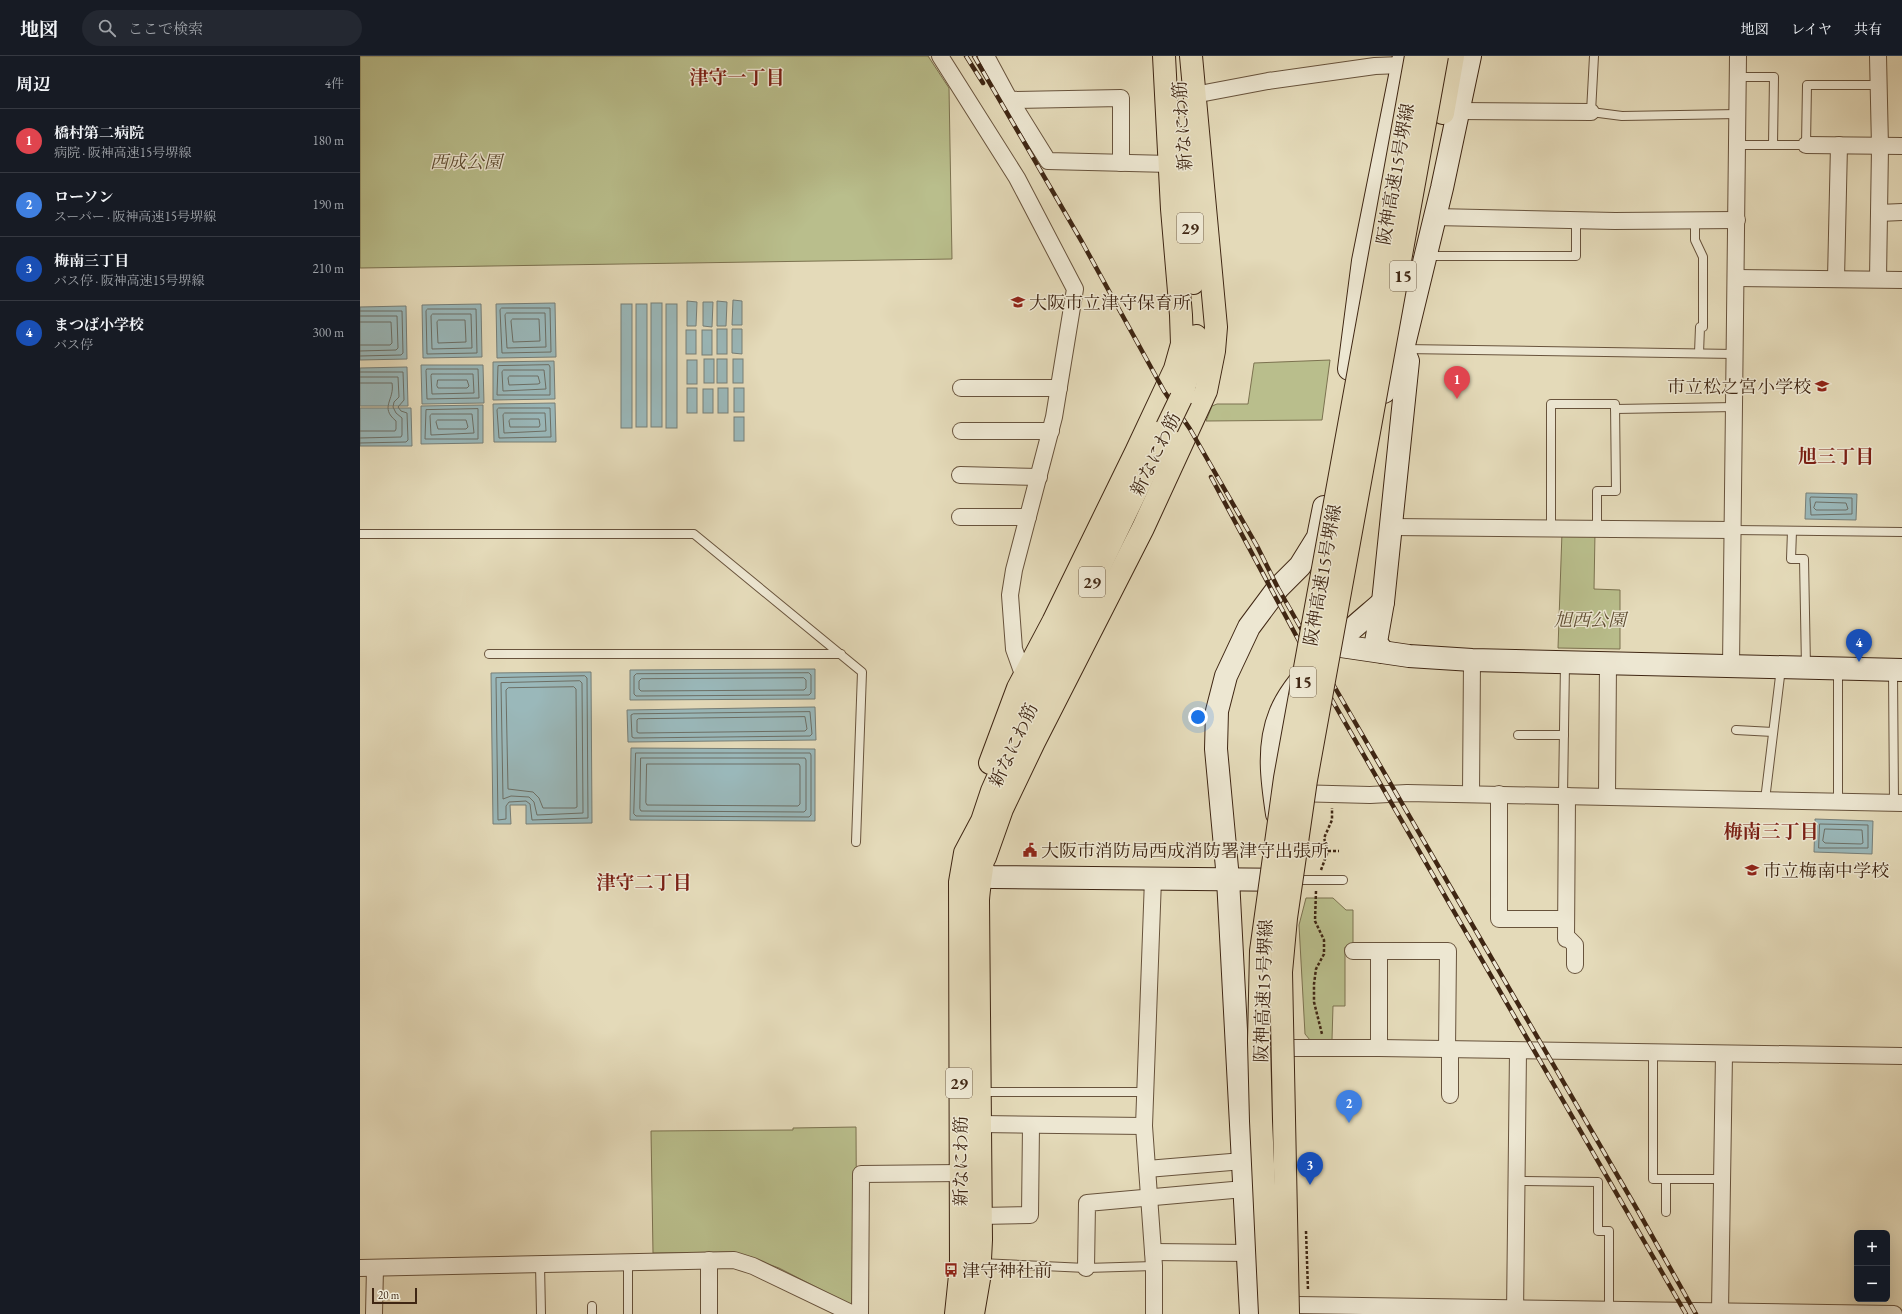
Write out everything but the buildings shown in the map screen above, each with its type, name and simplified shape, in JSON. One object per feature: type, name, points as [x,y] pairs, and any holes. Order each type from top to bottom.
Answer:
[{"type":"main road","points":[[973,865],[977,798],[1018,688],[1053,622],[1136,452],[1175,369],[1182,344],[1164,56]]},
{"type":"main road","name":"新なにわ筋","points":[[956,1314],[961,1266],[959,1030],[973,865],[982,821],[992,791],[1004,764],[1181,398],[1195,352],[1196,332],[1178,56]]},
{"type":"main road","points":[[973,865],[1143,528],[1206,391],[1214,351],[1216,327],[1194,94],[1192,56]]},
{"type":"main road","name":"阪神高速15号堺線","points":[[1294,1311],[1282,972],[1286,918],[1306,780],[1437,56]]},
{"type":"main road","name":"15","points":[[1367,440],[1383,379],[1417,209],[1443,113],[1452,56]]},
{"type":"main road","name":"阪神高速15号堺線","points":[[1270,1314],[1261,1121],[1261,951],[1285,778],[1407,59]]},
{"type":"main road","name":"新なにわ筋","points":[[973,865],[978,908],[981,1124],[980,1263],[973,1314]]},
{"type":"street","points":[[940,56],[1017,178],[1075,289],[1051,431],[1014,570],[1010,594],[1014,649],[1024,677]]},
{"type":"street","points":[[986,56],[1010,100],[1048,161],[1170,164]]},
{"type":"street","points":[[1334,645],[1388,370],[1403,349],[1435,217],[1470,56]]},
{"type":"street","points":[[1731,666],[1738,56]]},
{"type":"street","points":[[1878,56],[1880,147],[1878,279]]},
{"type":"street","points":[[1194,94],[1275,80],[1375,66],[1407,59],[1364,261],[1352,348],[1318,537],[1300,566],[1278,588],[1249,627],[1226,676],[1220,693],[1217,711],[1216,743],[1228,880],[1251,1314]]},
{"type":"street","points":[[1010,100],[1121,98],[1121,163]]},
{"type":"street","points":[[1459,111],[1591,112]]},
{"type":"street","points":[[1806,145],[1880,147],[1902,146]]},
{"type":"street","points":[[1836,278],[1839,146]]},
{"type":"street","points":[[1879,213],[1902,212]]},
{"type":"street","points":[[1435,217],[1576,220],[1737,220]]},
{"type":"street","points":[[1736,278],[1836,278],[1902,280]]},
{"type":"street","points":[[1352,348],[1403,349]]},
{"type":"street","points":[[1383,652],[1376,642],[1383,602],[1408,361],[1403,349]]},
{"type":"street","points":[[961,388],[1059,388]]},
{"type":"street","points":[[961,431],[1051,431]]},
{"type":"street","points":[[960,475],[1039,477]]},
{"type":"street","points":[[960,517],[1028,517]]},
{"type":"street","points":[[1391,527],[1733,530]]},
{"type":"street","points":[[1383,602],[1334,645],[1294,689],[1280,714],[1274,738],[1271,762],[1274,792],[1288,880],[1289,1048],[1294,1311],[1592,1311],[1609,1309],[1653,1312],[1720,1311],[1748,1313],[1894,1314]]},
{"type":"street","points":[[1334,645],[1383,652],[1472,660],[1898,670]]},
{"type":"street","points":[[1471,794],[1472,660]]},
{"type":"street","points":[[1607,796],[1608,663]]},
{"type":"street","points":[[1274,792],[1332,794],[1499,794],[1898,802]]},
{"type":"street","points":[[1499,794],[1499,919],[1566,919]]},
{"type":"street","points":[[1565,796],[1566,939],[1569,939],[1575,945],[1575,965]]},
{"type":"street","points":[[973,865],[1153,879],[1288,880]]},
{"type":"street","points":[[1153,879],[1144,1126],[1154,1259],[1154,1314]]},
{"type":"street","points":[[1353,951],[1448,951],[1448,1050],[1450,1095]]},
{"type":"street","points":[[1379,951],[1379,1048]]},
{"type":"street","points":[[1289,1048],[1902,1056]]},
{"type":"street","points":[[1515,1311],[1518,1051]]},
{"type":"street","points":[[1720,1311],[1724,1054]]},
{"type":"street","points":[[981,1124],[1144,1126]]},
{"type":"street","points":[[981,1216],[1030,1215],[1031,1125]]},
{"type":"street","points":[[1147,1169],[1243,1161]]},
{"type":"street","points":[[860,1314],[861,1174],[960,1173]]},
{"type":"street","points":[[1086,1268],[1088,1203],[1244,1189]]},
{"type":"street","points":[[1154,1259],[1248,1253]]},
{"type":"street","points":[[709,1260],[709,1314]]},
{"type":"street","points":[[374,1314],[368,1268],[628,1261],[734,1260],[753,1266],[853,1314]]},
{"type":"lane","points":[[1594,56],[1591,112],[1622,116],[1738,114]]},
{"type":"lane","points":[[1738,77],[1774,77],[1773,145]]},
{"type":"lane","points":[[1738,146],[1806,145],[1807,85],[1879,85]]},
{"type":"lane","points":[[1426,256],[1576,256],[1576,220]]},
{"type":"lane","points":[[1695,220],[1695,240],[1702,257],[1703,327],[1700,327],[1699,353]]},
{"type":"lane","points":[[1403,349],[1735,354]]},
{"type":"lane","points":[[1551,529],[1551,404],[1615,404],[1616,491],[1597,491],[1597,529]]},
{"type":"lane","points":[[1615,408],[1735,407]]},
{"type":"lane","points":[[1733,530],[1902,532]]},
{"type":"lane","points":[[1792,531],[1791,559],[1804,559],[1806,668]]},
{"type":"lane","points":[[360,534],[694,534],[862,672],[856,842]]},
{"type":"lane","points":[[489,654],[841,654]]},
{"type":"lane","points":[[1565,796],[1564,735],[1566,662]]},
{"type":"lane","points":[[1765,800],[1781,667]]},
{"type":"lane","points":[[1838,669],[1838,801]]},
{"type":"lane","points":[[1898,670],[1898,802]]},
{"type":"lane","points":[[1736,730],[1773,732]]},
{"type":"lane","points":[[1518,734],[1564,735]]},
{"type":"lane","points":[[1288,880],[1343,880]]},
{"type":"lane","points":[[1653,1053],[1653,1179],[1722,1179]]},
{"type":"lane","points":[[980,1092],[1146,1092]]},
{"type":"lane","points":[[1666,1179],[1666,1212]]},
{"type":"lane","points":[[1517,1181],[1598,1182],[1598,1231],[1609,1231],[1609,1309]]},
{"type":"lane","points":[[980,1263],[1086,1268],[1154,1259]]},
{"type":"lane","points":[[628,1261],[628,1314]]},
{"type":"lane","points":[[540,1264],[541,1314]]},
{"type":"path","points":[[1322,1048],[1321,1027],[1314,1002],[1314,984],[1316,969],[1324,954],[1324,940],[1315,922],[1318,880],[1328,851],[1324,838],[1332,820],[1332,794]]},
{"type":"path","points":[[1328,851],[1339,851]]},
{"type":"green space","name":"西成公園","points":[[360,56],[928,56],[949,88],[952,259],[360,268]]},
{"type":"green space","points":[[1330,360],[1322,420],[1206,421],[1212,406],[1217,404],[1248,404],[1254,363]]},
{"type":"green space","name":"旭西公園","points":[[1562,532],[1595,533],[1594,589],[1620,590],[1620,649],[1558,648]]},
{"type":"green space","points":[[1306,898],[1333,898],[1346,910],[1353,910],[1353,947],[1345,947],[1345,1006],[1333,1006],[1332,1040],[1310,1040],[1305,1034],[1299,925]]},
{"type":"green space","points":[[856,1127],[857,1308],[779,1268],[734,1252],[653,1253],[651,1131],[793,1130],[793,1128]]},
{"type":"water","points":[[733,300],[742,301],[742,325],[732,325]]},
{"type":"water","points":[[687,301],[697,302],[696,326],[687,326]]},
{"type":"water","points":[[717,301],[727,302],[726,326],[717,326]]},
{"type":"water","points":[[703,302],[713,302],[712,327],[703,326]]},
{"type":"water","points":[[555,303],[556,357],[497,358],[496,304]]},
{"type":"water","points":[[651,303],[662,303],[662,427],[651,427]]},
{"type":"water","points":[[481,304],[482,357],[423,358],[422,305]]},
{"type":"water","points":[[621,304],[632,304],[632,428],[621,428]]},
{"type":"water","points":[[636,304],[647,304],[647,427],[636,427]]},
{"type":"water","points":[[666,304],[677,304],[677,428],[666,428]]},
{"type":"water","points":[[406,306],[407,359],[360,360],[360,307]]},
{"type":"water","points":[[717,329],[727,329],[727,354],[717,354]]},
{"type":"water","points":[[732,329],[742,329],[742,354],[732,353]]},
{"type":"water","points":[[686,330],[696,330],[696,354],[686,354]]},
{"type":"water","points":[[702,330],[712,330],[712,355],[702,355]]},
{"type":"water","points":[[704,359],[714,359],[714,383],[704,383]]},
{"type":"water","points":[[717,359],[727,359],[727,383],[717,383]]},
{"type":"water","points":[[733,359],[743,359],[743,383],[733,383]]},
{"type":"water","points":[[687,360],[697,360],[697,384],[687,384]]},
{"type":"water","points":[[554,361],[555,399],[493,400],[493,362]]},
{"type":"water","points":[[421,365],[483,365],[484,403],[422,404]]},
{"type":"water","points":[[407,367],[408,406],[360,406],[360,368]]},
{"type":"water","points":[[687,388],[697,388],[697,413],[687,413]]},
{"type":"water","points":[[718,388],[728,388],[728,413],[718,413]]},
{"type":"water","points":[[734,388],[744,388],[744,412],[734,412]]},
{"type":"water","points":[[703,389],[713,389],[713,413],[703,413]]},
{"type":"water","points":[[555,403],[556,442],[494,442],[493,404]]},
{"type":"water","points":[[483,405],[483,443],[421,444],[421,406]]},
{"type":"water","points":[[360,408],[411,408],[412,446],[360,446]]},
{"type":"water","points":[[734,417],[744,417],[744,441],[734,441]]},
{"type":"water","points":[[1806,493],[1857,494],[1856,520],[1805,519]]},
{"type":"water","points":[[815,669],[815,699],[630,700],[630,670]]},
{"type":"water","points":[[591,672],[592,823],[526,824],[526,805],[510,805],[511,824],[493,824],[491,673]]},
{"type":"water","points":[[815,707],[816,740],[628,742],[627,710]]},
{"type":"water","points":[[631,748],[815,749],[815,821],[630,820]]},
{"type":"water","points":[[1815,819],[1873,821],[1872,854],[1814,852]]},
{"type":"railway","points":[[966,56],[983,83]]},
{"type":"railway","points":[[974,56],[1082,242],[1164,391],[1190,429],[1257,546],[1278,588],[1319,660],[1696,1314]]},
{"type":"railway","points":[[1211,477],[1313,667],[1686,1314]]},
{"type":"place","name":"大阪市立津守保育所","points":[[1018,302]]},
{"type":"place","name":"市立松之宮小学校","points":[[1822,386]]},
{"type":"place","name":"橋村第二病院","points":[[1457,399]]},
{"type":"place","name":"まつば小学校","points":[[1859,662]]},
{"type":"place","name":"大阪市消防局西成消防署津守出張所","points":[[1030,850]]},
{"type":"place","name":"市立梅南中学校","points":[[1752,870]]},
{"type":"place","name":"ローソン","points":[[1349,1123]]},
{"type":"place","name":"梅南三丁目","points":[[1310,1185]]},
{"type":"place","name":"津守神社前","points":[[951,1270]]},
{"type":"district","name":"津守一丁目","points":[[737,77]]},
{"type":"district","name":"旭三丁目","points":[[1836,456]]},
{"type":"district","name":"梅南三丁目","points":[[1771,831]]},
{"type":"district","name":"津守二丁目","points":[[644,882]]}]
